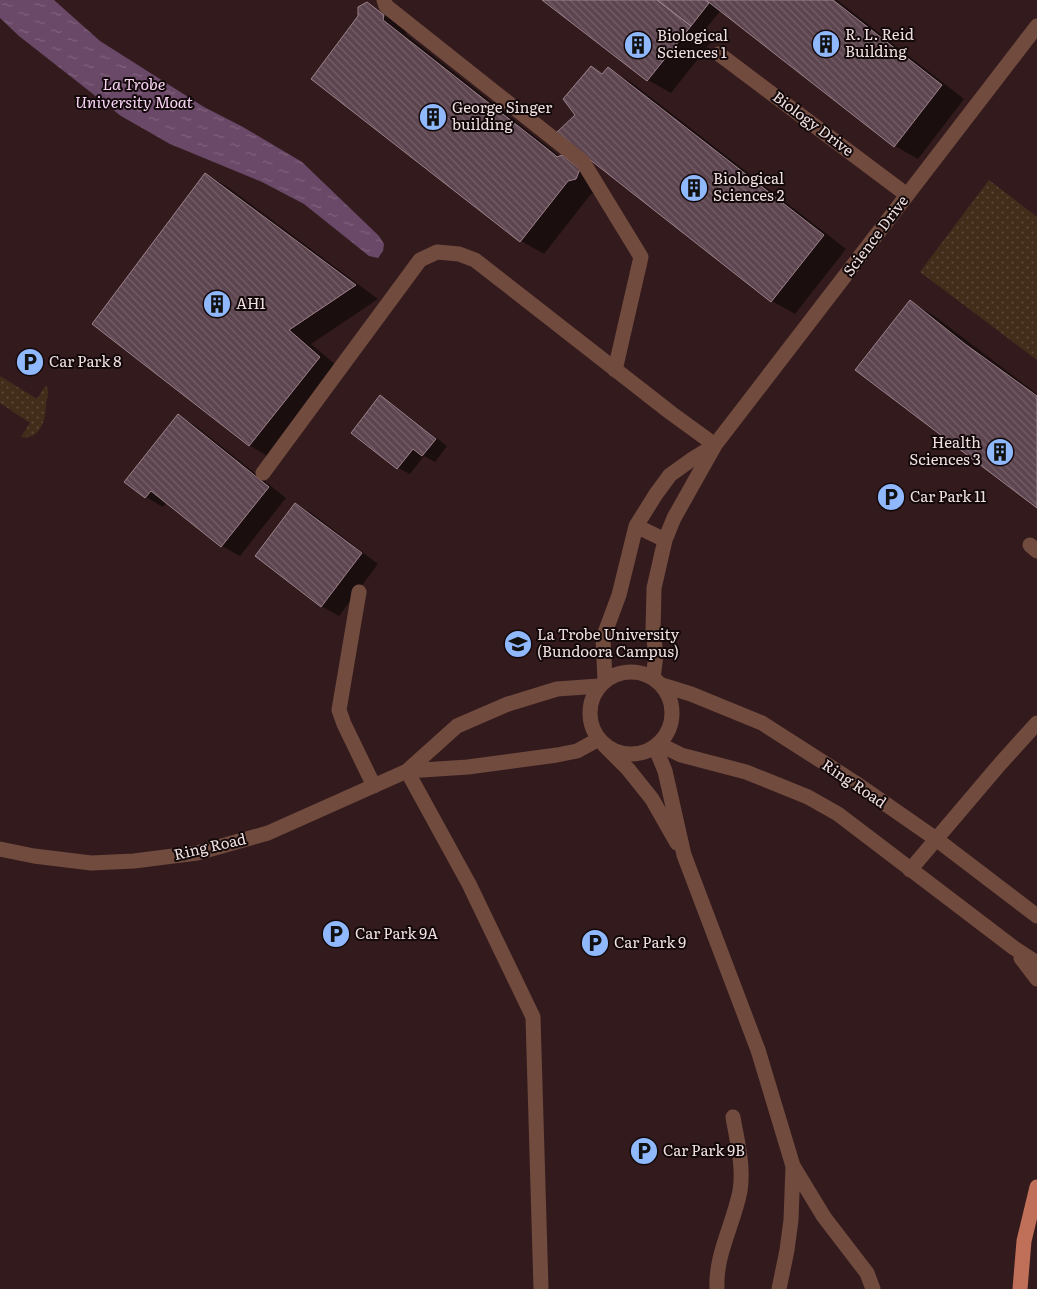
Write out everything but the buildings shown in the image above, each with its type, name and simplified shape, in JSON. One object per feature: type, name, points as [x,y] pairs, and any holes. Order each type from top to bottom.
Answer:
[{"type":"main road","points":[[1020,1289],[1024,1241],[1037,1187]]},
{"type":"street","points":[[384,0],[386,6],[583,162],[641,257],[615,370]]},
{"type":"street","name":"Science Drive","points":[[658,682],[653,632],[654,588],[665,540],[674,518],[715,445],[1037,26]]},
{"type":"street","name":"Biology Drive","points":[[719,54],[907,195]]},
{"type":"street","points":[[263,473],[420,260],[437,252],[459,254],[475,260],[615,370],[715,445]]},
{"type":"street","name":"Science Drive","points":[[602,683],[603,638],[618,595],[636,526],[670,475],[715,445]]},
{"type":"street","points":[[636,526],[665,540]]},
{"type":"street","points":[[360,592],[339,710],[374,786]]},
{"type":"street","points":[[602,742],[616,752],[630,755],[643,753],[657,746],[668,731],[673,716],[670,700],[658,682],[634,671],[614,674],[602,683],[593,696],[589,707],[591,724],[602,742],[628,769],[652,799],[684,855]]},
{"type":"street","name":"Ring Road","points":[[658,682],[762,723],[854,782],[1035,913]]},
{"type":"street","name":"Ring Road","points":[[0,849],[34,856],[91,862],[134,861],[197,853],[268,833],[407,771],[457,726],[508,704],[557,689],[602,683]]},
{"type":"street","points":[[910,870],[1037,723]]},
{"type":"street","name":"Ring Road","points":[[407,771],[468,767],[557,755],[577,751],[602,742]]},
{"type":"street","points":[[657,746],[665,771],[684,855],[758,1050],[793,1166],[824,1217],[867,1273],[873,1289]]},
{"type":"street","points":[[657,746],[681,755],[746,772],[808,797],[838,814],[1014,948],[1037,963]]},
{"type":"street","points":[[407,771],[468,884],[534,1017],[540,1289]]},
{"type":"street","points":[[1014,948],[1037,979]]},
{"type":"street","points":[[717,1289],[719,1264],[740,1190],[741,1171],[733,1117]]},
{"type":"street","points":[[779,1289],[789,1235],[793,1166]]},
{"type":"shaded area","points":[[989,180],[1037,217],[1037,360],[920,272]]},
{"type":"shaded area","points":[[0,376],[37,399],[46,385],[48,393],[45,416],[41,428],[33,436],[21,437],[30,423],[0,403]]},
{"type":"water","name":"La Trobe University Moat","points":[[0,0],[54,0],[100,41],[204,107],[243,127],[302,162],[379,236],[384,244],[383,251],[378,258],[369,256],[304,204],[262,182],[170,144],[121,116],[19,36],[0,18]]},
{"type":"place","name":"R. L. Reid Building","points":[[826,44]]},
{"type":"place","name":"Biological Sciences 1","points":[[638,45]]},
{"type":"place","name":"George Singer building","points":[[433,117]]},
{"type":"place","name":"Biological Sciences 2","points":[[694,188]]},
{"type":"place","name":"AH1","points":[[217,304]]},
{"type":"place","name":"Car Park 8","points":[[30,362]]},
{"type":"place","name":"Health Sciences 3","points":[[1000,452]]},
{"type":"place","name":"Car Park 11","points":[[891,497]]},
{"type":"place","name":"La Trobe University (Bundoora Campus)","points":[[518,644]]},
{"type":"place","name":"Car Park 9A","points":[[336,934]]},
{"type":"place","name":"Car Park 9","points":[[595,943]]},
{"type":"place","name":"Car Park 9B","points":[[644,1151]]}]
